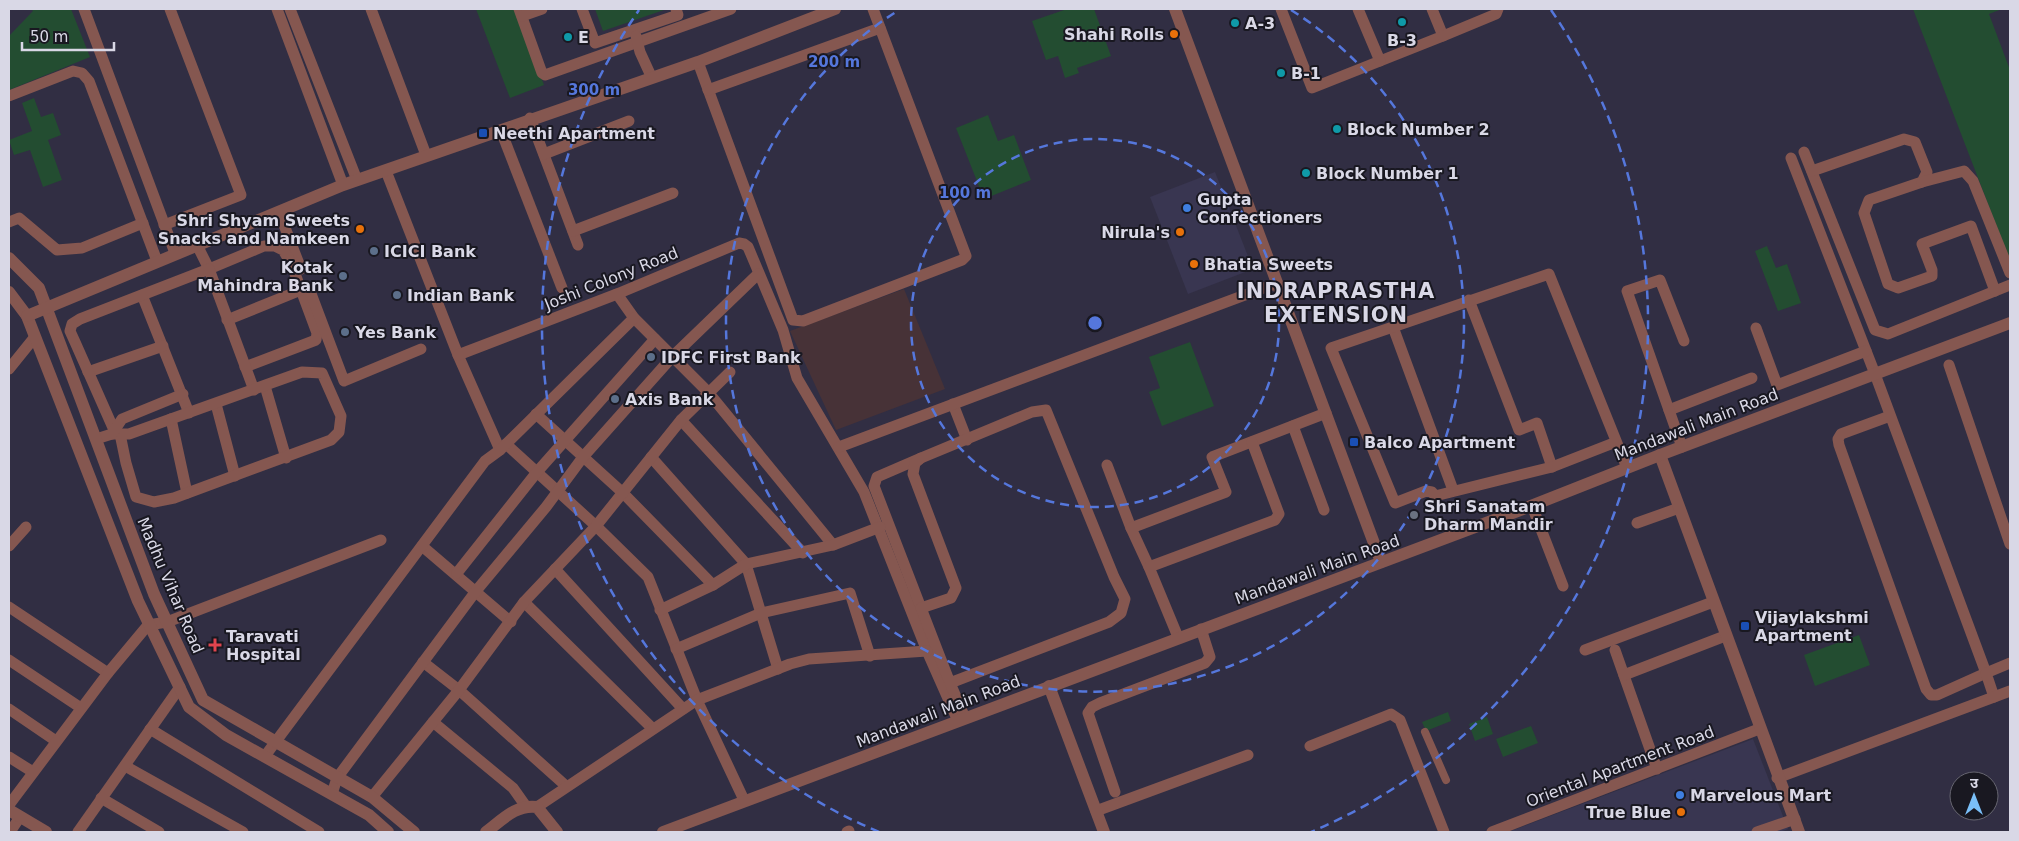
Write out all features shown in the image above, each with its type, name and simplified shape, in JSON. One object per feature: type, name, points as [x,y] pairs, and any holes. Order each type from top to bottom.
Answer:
[{"type":"street","points":[[84,9],[175,253]]},
{"type":"street","points":[[164,225],[241,195],[170,9]]},
{"type":"street","points":[[277,9],[343,185]]},
{"type":"street","points":[[290,9],[357,180]]},
{"type":"street","points":[[371,9],[426,155]]},
{"type":"street","points":[[542,9],[521,12],[542,72],[545,75],[731,9]]},
{"type":"street","points":[[582,9],[595,43],[678,14],[676,9]]},
{"type":"street","points":[[26,316],[47,309],[175,253],[343,185],[651,76],[698,62],[807,14],[835,9]]},
{"type":"street","points":[[698,62],[794,320],[803,321],[962,260],[966,256],[873,9]]},
{"type":"street","points":[[1175,9],[1381,562]]},
{"type":"street","points":[[1281,9],[1312,88],[1496,14],[1498,9]]},
{"type":"street","points":[[1358,9],[1380,61]]},
{"type":"street","points":[[1432,9],[1443,36]]},
{"type":"street","points":[[708,90],[880,28]]},
{"type":"street","points":[[634,29],[640,52],[651,76]]},
{"type":"street","points":[[9,96],[73,71],[82,73],[89,81],[157,261]]},
{"type":"street","points":[[530,118],[578,244]]},
{"type":"street","points":[[544,154],[630,121]]},
{"type":"street","points":[[501,130],[562,288]]},
{"type":"street","points":[[1812,171],[1904,139],[1915,142],[1927,172],[1922,182]]},
{"type":"street","points":[[1804,152],[1876,330],[1888,334],[2010,285]]},
{"type":"street","points":[[1792,158],[1875,374],[1994,697]]},
{"type":"street","points":[[386,171],[458,355],[503,447],[537,472],[596,526],[648,578],[697,700],[744,800]]},
{"type":"street","points":[[1995,291],[1971,226],[1922,244],[1932,270],[1932,276],[1898,288],[1888,284],[1864,213],[1870,200],[1922,182],[1964,171],[1973,181],[2010,273]]},
{"type":"street","points":[[573,231],[673,193]]},
{"type":"street","points":[[279,212],[344,381],[421,350]]},
{"type":"street","points":[[9,222],[19,218],[57,250],[82,248],[143,224]]},
{"type":"street","points":[[197,244],[209,269],[245,367],[260,388],[286,458]]},
{"type":"street","name":"Joshi Colony Road","points":[[458,355],[617,294],[739,244],[744,244],[748,247],[758,274]]},
{"type":"street","points":[[96,439],[116,433],[129,434],[302,372],[322,373],[341,416],[339,432],[331,440],[187,493],[154,502],[136,496],[116,433],[70,330],[72,324],[80,319],[264,246],[275,246],[283,250],[291,263],[317,333],[316,340],[245,367]]},
{"type":"street","name":"Madhu Vihar Road","points":[[9,258],[39,288],[154,594],[203,700]]},
{"type":"street","points":[[332,794],[337,778],[423,662],[476,591],[558,491],[583,457],[673,356],[758,274],[783,330],[797,378],[864,492],[880,527],[927,651],[961,719]]},
{"type":"street","points":[[1616,442],[1552,466],[1435,496],[1432,492],[1426,491],[1395,503],[1331,348],[1549,274],[1627,468]]},
{"type":"street","points":[[1682,447],[1627,291],[1660,280],[1684,340]]},
{"type":"street","points":[[839,447],[1277,283]]},
{"type":"street","points":[[227,320],[301,290]]},
{"type":"street","name":"Madhu Vihar Road","points":[[9,292],[26,316],[148,626],[189,706],[226,734],[369,815],[388,832]]},
{"type":"street","points":[[142,294],[189,413]]},
{"type":"street","points":[[617,294],[634,318],[708,392],[833,544]]},
{"type":"street","points":[[1469,300],[1519,430],[1537,423],[1552,466]]},
{"type":"street","points":[[265,756],[485,461],[503,447],[634,318]]},
{"type":"street","name":"Mandawali Main Road","points":[[663,832],[744,800],[1532,506],[1660,455],[2010,323]]},
{"type":"street","points":[[1393,327],[1453,490]]},
{"type":"street","points":[[1756,328],[1776,385],[1866,351]]},
{"type":"street","points":[[9,369],[34,338]]},
{"type":"street","points":[[457,573],[537,472],[655,339]]},
{"type":"street","points":[[88,372],[163,346]]},
{"type":"street","points":[[1949,365],[2010,544]]},
{"type":"street","points":[[372,797],[459,690],[524,602],[596,526],[681,420],[730,372]]},
{"type":"street","points":[[1669,410],[1752,378]]},
{"type":"street","points":[[116,433],[122,419],[183,394]]},
{"type":"street","points":[[216,404],[235,476]]},
{"type":"street","points":[[953,404],[967,440]]},
{"type":"street","points":[[950,683],[1109,622],[1122,613],[1125,600],[1046,410],[1032,412],[877,476],[874,486],[950,683],[961,719]]},
{"type":"street","points":[[1131,528],[1226,492],[1212,457],[1326,413]]},
{"type":"street","points":[[536,414],[623,493],[714,585]]},
{"type":"street","points":[[1890,416],[1841,434],[1838,439],[1926,688],[1931,695],[1938,695],[2010,663]]},
{"type":"street","points":[[171,419],[187,493]]},
{"type":"street","points":[[681,420],[803,552]]},
{"type":"street","points":[[1293,426],[1324,510]]},
{"type":"street","points":[[1149,567],[1275,520],[1280,514],[1252,442]]},
{"type":"street","points":[[1660,455],[1777,778],[1799,832]]},
{"type":"street","points":[[651,457],[746,564],[778,669]]},
{"type":"street","points":[[921,458],[915,464],[914,474],[956,588],[951,598],[921,608]]},
{"type":"street","points":[[1107,465],[1131,528],[1178,638]]},
{"type":"street","points":[[1532,506],[1563,586]]},
{"type":"street","points":[[1637,523],[1679,508]]},
{"type":"street","points":[[9,546],[26,527]]},
{"type":"street","points":[[660,610],[714,585],[746,564],[833,544],[880,527]]},
{"type":"street","points":[[9,805],[108,673],[148,626],[167,622],[381,540]]},
{"type":"street","points":[[422,546],[457,573],[511,622]]},
{"type":"street","points":[[555,570],[683,709]]},
{"type":"street","points":[[676,649],[761,613],[850,593],[870,656]]},
{"type":"street","points":[[524,602],[653,729]]},
{"type":"street","points":[[1585,650],[1713,602]]},
{"type":"street","points":[[9,607],[108,673]]},
{"type":"street","points":[[1115,792],[1088,713],[1092,707],[1100,703],[1205,663],[1210,657],[1201,629]]},
{"type":"street","points":[[1624,675],[1725,636]]},
{"type":"street","points":[[1614,650],[1657,769]]},
{"type":"street","points":[[486,832],[513,811],[531,806],[566,786],[697,700],[809,659],[927,651]]},
{"type":"street","points":[[9,660],[82,708]]},
{"type":"street","points":[[423,662],[459,690],[566,786]]},
{"type":"street","points":[[1049,686],[1104,832]]},
{"type":"street","points":[[78,832],[180,687]]},
{"type":"street","points":[[1777,778],[2010,691]]},
{"type":"street","points":[[189,706],[203,700],[372,797],[414,832]]},
{"type":"street","points":[[9,709],[56,741]]},
{"type":"street","points":[[1310,746],[1391,714],[1400,720],[1439,831]]},
{"type":"street","points":[[433,722],[513,788],[557,832]]},
{"type":"street","points":[[150,729],[319,832]]},
{"type":"street","name":"Oriental Apartment Road","points":[[1492,832],[1506,830],[1759,729]]},
{"type":"street","points":[[1425,732],[1446,780]]},
{"type":"street","points":[[1096,811],[1248,755]]},
{"type":"street","points":[[9,757],[33,772]]},
{"type":"street","points":[[125,766],[243,832]]},
{"type":"street","points":[[101,798],[159,832]]},
{"type":"street","points":[[10,832],[14,813],[46,832]]},
{"type":"street","points":[[1757,832],[1794,819]]},
{"type":"shaded area","points":[[1215,172],[1253,269],[1188,294],[1150,197]]},
{"type":"shaded area","points":[[904,289],[945,389],[836,430],[790,331]]},
{"type":"shaded area","points":[[1753,739],[1788,829],[1780,832],[1508,832]]},
{"type":"green space","points":[[31,9],[71,9],[90,57],[9,90],[9,36],[33,11]]},
{"type":"green space","points":[[476,9],[515,9],[544,85],[510,98]]},
{"type":"green space","points":[[595,9],[664,9],[664,10],[603,31]]},
{"type":"green space","points":[[1067,9],[1094,9],[1111,56],[1077,68],[1079,73],[1065,78],[1058,56],[1046,60],[1032,21]]},
{"type":"green space","points":[[1913,9],[2002,9],[1989,14],[2010,70],[2010,261]]},
{"type":"green space","points":[[34,98],[41,117],[53,113],[61,135],[48,140],[62,180],[43,187],[30,150],[14,155],[9,140],[32,131],[22,103]]},
{"type":"green space","points":[[988,115],[998,141],[1014,135],[1031,180],[984,199],[956,128]]},
{"type":"green space","points":[[1767,246],[1776,268],[1787,264],[1801,303],[1778,311],[1755,251]]},
{"type":"green space","points":[[1190,342],[1214,406],[1162,426],[1149,392],[1160,388],[1149,357]]},
{"type":"green space","points":[[1859,635],[1870,665],[1815,686],[1804,655]]},
{"type":"green space","points":[[1448,712],[1451,721],[1426,731],[1422,722]]},
{"type":"green space","points":[[1487,717],[1493,734],[1475,741],[1469,724]]},
{"type":"green space","points":[[1531,726],[1538,743],[1503,757],[1496,739]]},
{"type":"place","name":"B-3","points":[[1402,22]]},
{"type":"place","name":"A-3","points":[[1235,23]]},
{"type":"place","name":"Shahi Rolls","points":[[1174,34]]},
{"type":"place","name":"E","points":[[568,37]]},
{"type":"place","name":"B-1","points":[[1281,73]]},
{"type":"place","name":"Block Number 2","points":[[1337,129]]},
{"type":"place","name":"Neethi Apartment","points":[[483,133]]},
{"type":"place","name":"Block Number 1","points":[[1306,173]]},
{"type":"place","name":"Gupta Confectioners","points":[[1187,208]]},
{"type":"place","name":"Shri Shyam Sweets Snacks and Namkeen","points":[[360,229]]},
{"type":"place","name":"Nirula's","points":[[1180,232]]},
{"type":"place","name":"ICICI Bank","points":[[374,251]]},
{"type":"place","name":"Bhatia Sweets","points":[[1194,264]]},
{"type":"place","name":"Kotak Mahindra Bank","points":[[343,276]]},
{"type":"place","name":"Indian Bank","points":[[397,295]]},
{"type":"place","name":"Yes Bank","points":[[345,332]]},
{"type":"place","name":"IDFC First Bank","points":[[651,357]]},
{"type":"place","name":"Axis Bank","points":[[615,399]]},
{"type":"place","name":"Balco Apartment","points":[[1354,442]]},
{"type":"place","name":"Shri Sanatam Dharm Mandir","points":[[1414,515]]},
{"type":"place","name":"Vijaylakshmi Apartment","points":[[1745,626]]},
{"type":"place","name":"Taravati Hospital","points":[[215,645]]},
{"type":"place","name":"Marvelous Mart","points":[[1680,795]]},
{"type":"place","name":"True Blue","points":[[1681,812]]},
{"type":"district","name":"INDRAPRASTHA EXTENSION","points":[[1336,303]]}]
